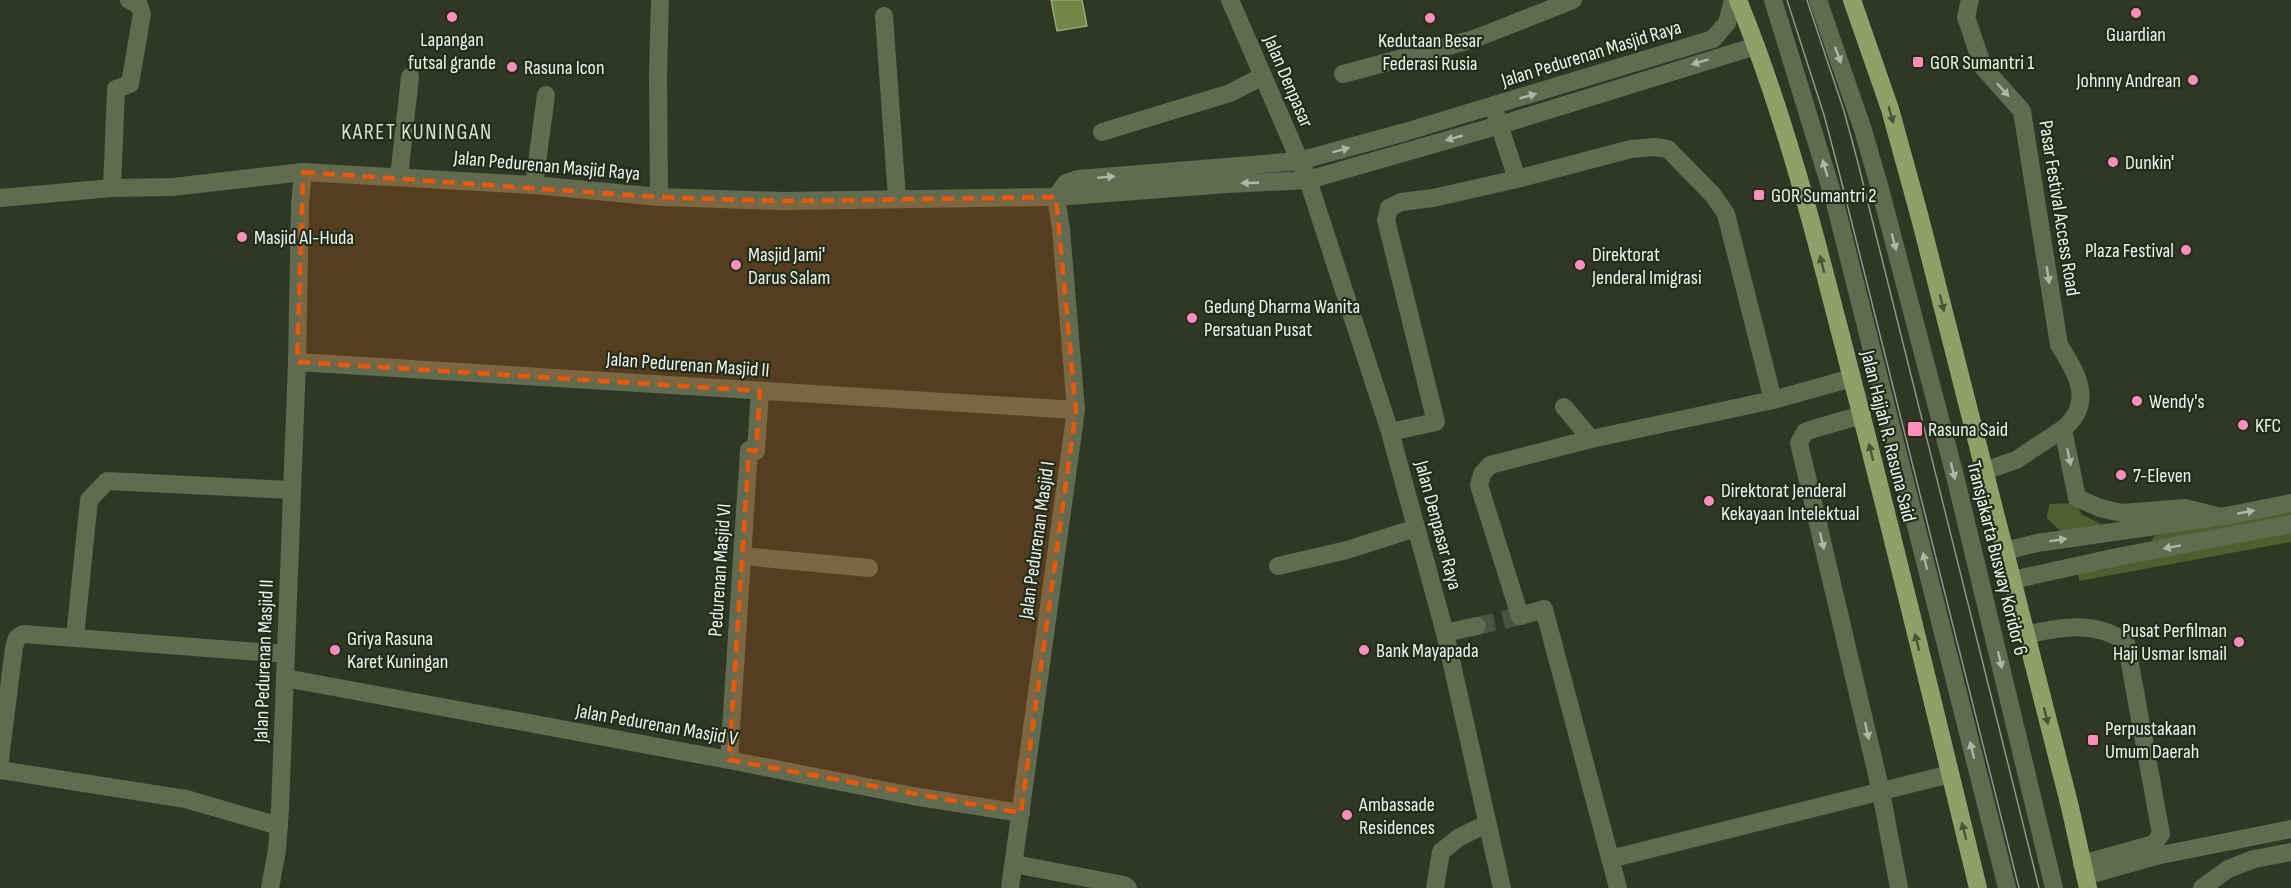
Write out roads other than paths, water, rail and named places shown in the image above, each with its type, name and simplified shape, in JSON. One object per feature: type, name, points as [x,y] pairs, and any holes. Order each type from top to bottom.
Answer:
[{"type":"main road","name":"Jalan Hajjah R. Rasuna Said","points":[[1737,0],[1756,46],[1799,174],[1862,415],[1978,888]]},
{"type":"main road","points":[[1852,0],[1890,109],[1920,218],[2070,807],[2085,876]]},
{"type":"street","points":[[112,188],[116,89],[130,84],[142,14],[140,5],[129,0]]},
{"type":"street","points":[[659,197],[660,0]]},
{"type":"street","name":"Jalan Denpasar","points":[[1230,0],[1308,180]]},
{"type":"street","points":[[1343,74],[1474,39],[1573,0]]},
{"type":"street","name":"Jalan Pedurenan Masjid Raya","points":[[1056,197],[1066,183],[1078,179],[1299,161],[1492,106],[1713,39],[1726,23],[1733,0]]},
{"type":"street","points":[[1773,0],[1834,199],[2007,888]]},
{"type":"street","name":"Transjakarta Busway Koridor 6","points":[[1818,0],[1863,130],[1882,196],[1958,488],[2054,888]]},
{"type":"street","name":"Pasar Festival Access Road","points":[[1970,0],[1966,17],[1983,67],[2022,111],[2059,345],[2076,371],[2082,403],[2072,422],[2063,429],[2016,460],[1984,471]]},
{"type":"street","points":[[884,16],[897,198]]},
{"type":"street","name":"Jalan Pedurenan Masjid Raya","points":[[0,198],[112,188],[173,187],[303,172],[534,185],[659,197],[783,201],[1056,197],[1308,180],[1500,125],[1756,46]]},
{"type":"street","points":[[1102,132],[1230,93],[1263,76]]},
{"type":"street","points":[[399,177],[410,77]]},
{"type":"street","points":[[534,185],[546,95]]},
{"type":"street","points":[[1492,106],[1517,179]]},
{"type":"street","points":[[1390,432],[1436,422],[1386,220],[1389,208],[1401,201],[1433,198],[1631,149],[1655,147],[1668,149],[1713,195],[1726,214],[1773,400]]},
{"type":"street","name":"Jalan Pedurenan Masjid II","points":[[270,888],[279,826],[297,362],[300,204],[303,172]]},
{"type":"street","name":"Jalan Denpasar Raya","points":[[1308,180],[1390,432],[1445,633],[1502,888]]},
{"type":"street","name":"Jalan Pedurenan Masjid I","points":[[1010,888],[1076,410],[1061,229],[1056,197]]},
{"type":"street","name":"Jalan Pedurenan Masjid II","points":[[297,362],[1076,410]]},
{"type":"street","points":[[1618,888],[1544,609],[1520,616],[1479,485],[1482,474],[1490,465],[1591,439],[1773,400],[1852,378]]},
{"type":"street","name":"Pedurenan Masjid VI","points":[[729,760],[749,450],[756,451],[760,391]]},
{"type":"street","points":[[1564,407],[1591,439]]},
{"type":"street","points":[[1862,415],[1805,432],[1799,443],[1881,792],[1899,888]]},
{"type":"street","points":[[2063,429],[2077,498],[2100,508],[2122,513],[2185,508],[2221,517]]},
{"type":"street","points":[[75,637],[89,500],[107,481],[292,490]]},
{"type":"street","points":[[2005,551],[2037,543],[2221,517],[2291,503]]},
{"type":"street","points":[[2012,580],[2117,557],[2291,524]]},
{"type":"street","points":[[1278,566],[1373,543],[1416,528]]},
{"type":"street","points":[[742,556],[869,568]]},
{"type":"street","points":[[1445,633],[1476,626]]},
{"type":"street","points":[[2025,635],[2073,626],[2114,634],[2126,642],[2161,834],[2154,844],[2085,876]]},
{"type":"street","points":[[0,759],[14,647],[17,639],[23,634],[286,654]]},
{"type":"street","name":"Jalan Pedurenan Masjid V","points":[[285,678],[913,796],[1021,813]]},
{"type":"street","points":[[0,770],[186,799],[279,826]]},
{"type":"street","points":[[1611,859],[1950,774]]},
{"type":"street","points":[[1435,888],[1441,852],[1458,838],[1486,824]]},
{"type":"street","points":[[2085,876],[2156,856],[2291,829]]},
{"type":"street","points":[[2202,888],[2228,869],[2254,859],[2291,852]]},
{"type":"street","points":[[1014,864],[1124,885],[1128,888]]},
{"type":"tunnel","points":[[1477,626],[1520,616]]},
{"type":"tram line","points":[[1787,0],[1824,115],[1837,164],[2019,888]]},
{"type":"tram line","points":[[1807,0],[1844,111],[1857,159],[2039,888]]},
{"type":"place","name":"Guardian","points":[[2136,13]]},
{"type":"place","name":"Lapangan futsal grande","points":[[452,17]]},
{"type":"place","name":"Kedutaan Besar Federasi Rusia","points":[[1430,18]]},
{"type":"place","name":"GOR Sumantri 1","points":[[1918,62]]},
{"type":"place","name":"Rasuna Icon","points":[[512,67]]},
{"type":"place","name":"Johnny Andrean","points":[[2193,80]]},
{"type":"place","name":"Dunkin'","points":[[2113,162]]},
{"type":"place","name":"GOR Sumantri 2","points":[[1759,195]]},
{"type":"place","name":"Masjid Al-Huda","points":[[242,237]]},
{"type":"place","name":"Plaza Festival","points":[[2186,250]]},
{"type":"place","name":"Masjid Jami' Darus Salam","points":[[736,265]]},
{"type":"place","name":"Direktorat Jenderal Imigrasi","points":[[1580,265]]},
{"type":"place","name":"Gedung Dharma Wanita Persatuan Pusat","points":[[1192,318]]},
{"type":"place","name":"Wendy's","points":[[2137,401]]},
{"type":"place","name":"KFC","points":[[2243,425]]},
{"type":"place","name":"Rasuna Said","points":[[1915,429]]},
{"type":"place","name":"7-Eleven","points":[[2121,475]]},
{"type":"place","name":"Direktorat Jenderal Kekayaan Intelektual","points":[[1709,501]]},
{"type":"place","name":"Pusat Perfilman Haji Usmar Ismail","points":[[2239,642]]},
{"type":"place","name":"Griya Rasuna Karet Kuningan","points":[[335,650]]},
{"type":"place","name":"Bank Mayapada","points":[[1364,650]]},
{"type":"place","name":"Perpustakaan Umum Daerah","points":[[2093,740]]},
{"type":"place","name":"Ambassade Residences","points":[[1347,815]]},
{"type":"district","name":"KARET KUNINGAN","points":[[417,131]]}]
